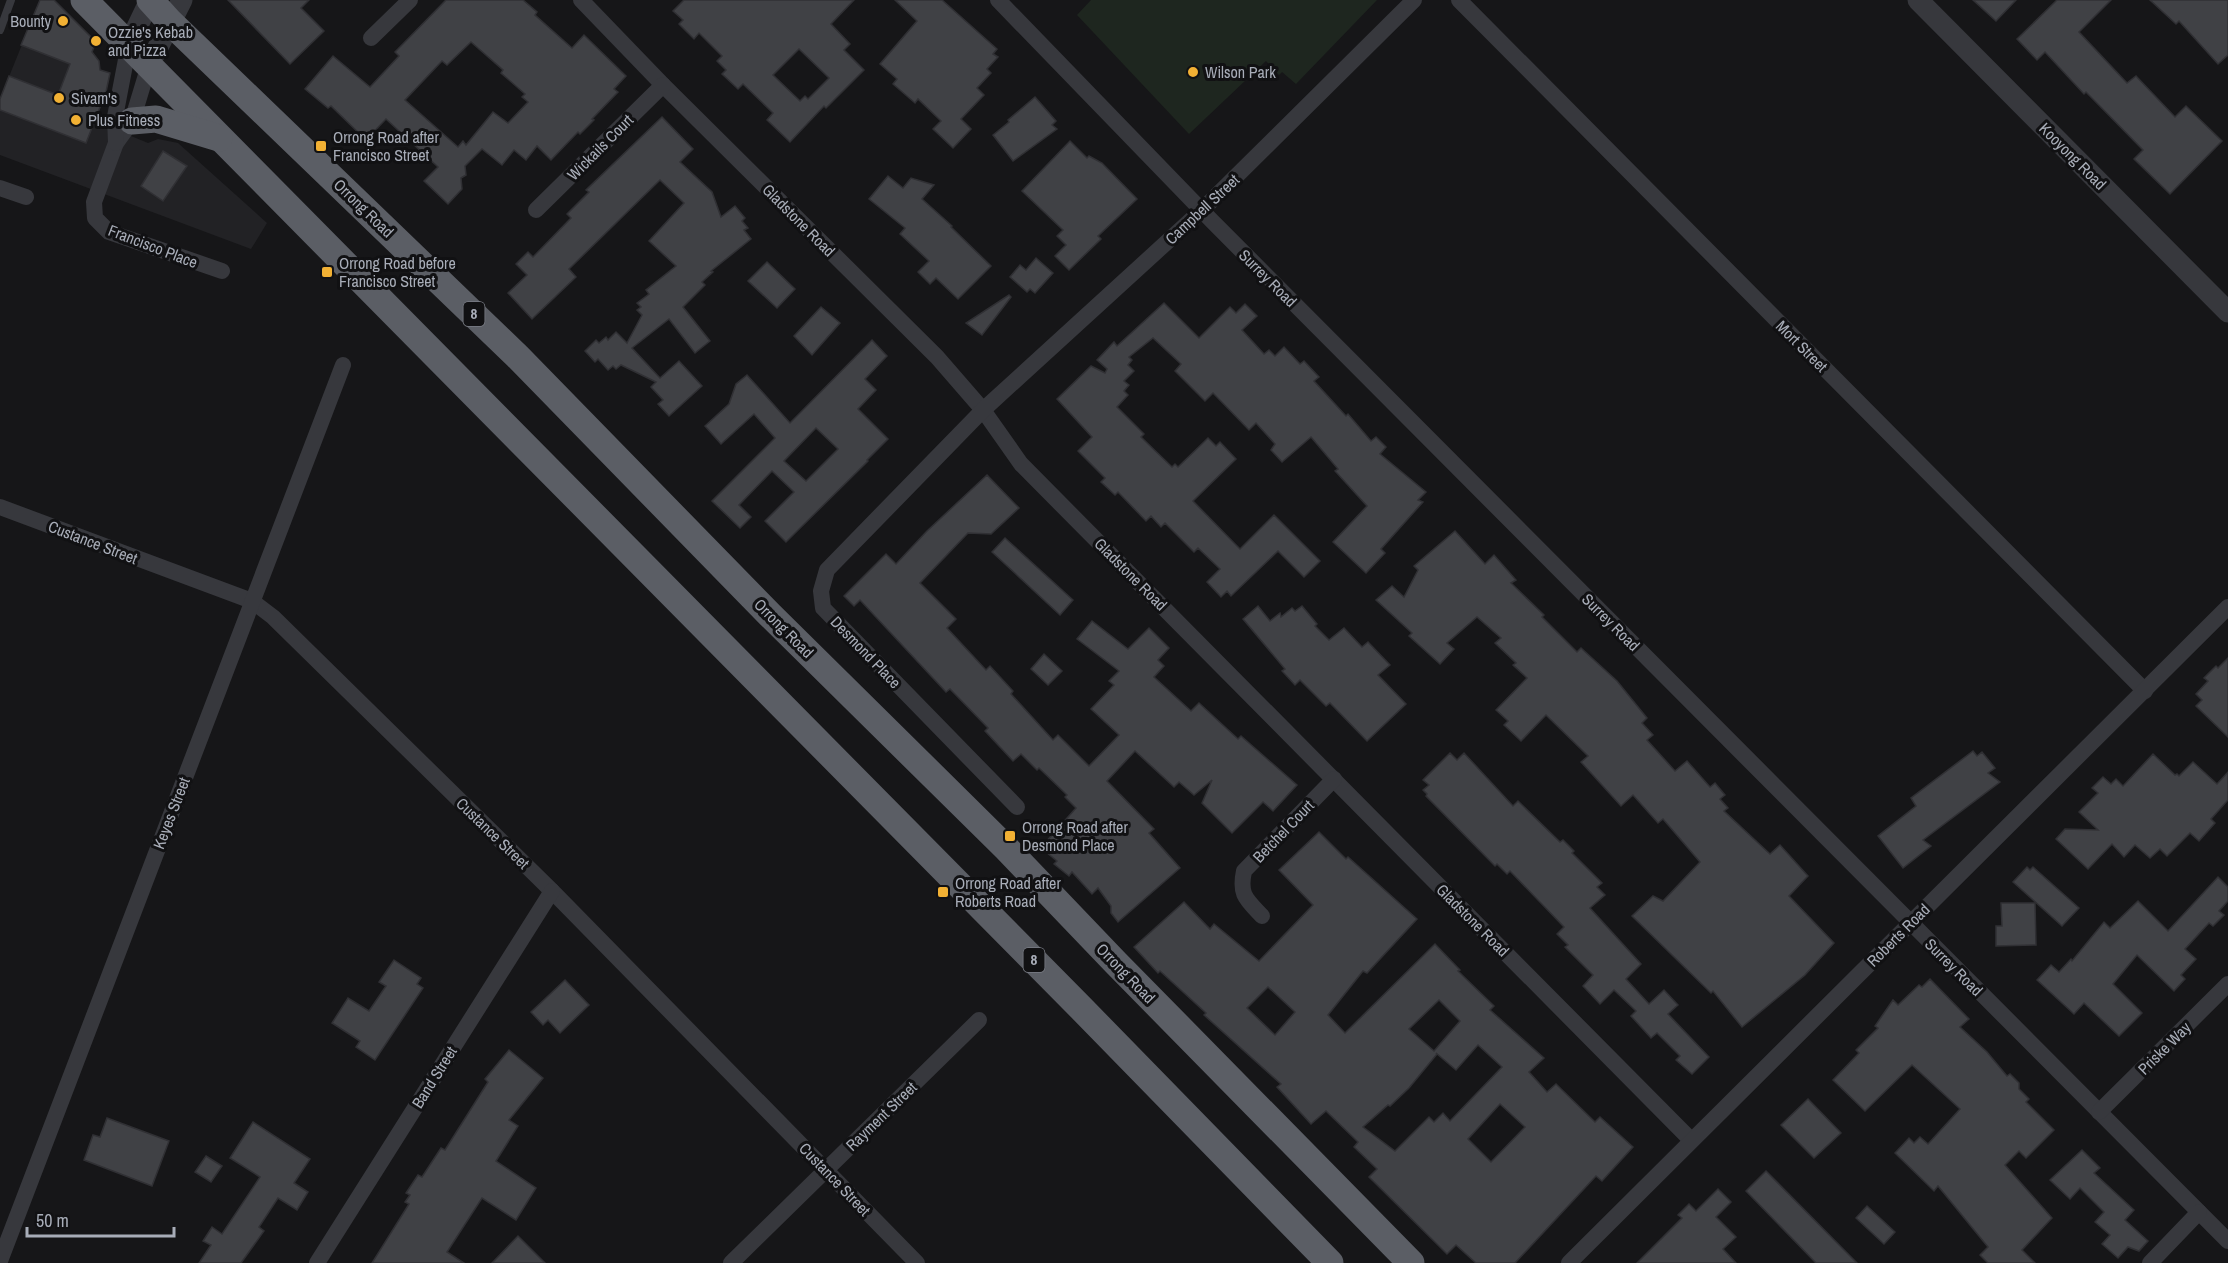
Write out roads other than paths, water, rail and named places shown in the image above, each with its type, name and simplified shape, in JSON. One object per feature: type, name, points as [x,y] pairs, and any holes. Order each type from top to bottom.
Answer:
[{"type":"highway","name":"8","points":[[84,0],[1081,1008],[1330,1263]]},
{"type":"highway","name":"Orrong Road","points":[[150,0],[176,11],[770,615],[1006,848],[1411,1263]]},
{"type":"highway","points":[[132,122],[156,119],[223,140]]},
{"type":"street","points":[[129,44],[150,0]]},
{"type":"street","points":[[371,38],[410,0]]},
{"type":"street","name":"Gladstone Road","points":[[581,0],[663,85],[937,357],[982,410],[1022,464],[1691,1140]]},
{"type":"street","name":"Surrey Road","points":[[998,0],[1202,210],[2228,1241]]},
{"type":"street","name":"Campbell Street","points":[[982,410],[1202,210],[1414,0]]},
{"type":"street","name":"Mort Street","points":[[1460,0],[2145,691]]},
{"type":"street","name":"Kooyong Road","points":[[1918,0],[2228,312]]},
{"type":"street","points":[[149,65],[176,11]]},
{"type":"street","name":"Francisco Place","points":[[116,143],[115,117],[129,44]]},
{"type":"street","name":"Francisco Place","points":[[149,65],[132,122],[116,143],[94,202],[95,218],[102,226],[120,236],[222,271]]},
{"type":"street","name":"Wickails Court","points":[[536,210],[663,85]]},
{"type":"street","points":[[0,188],[26,197]]},
{"type":"street","name":"Keyes Street","points":[[0,1261],[343,365]]},
{"type":"street","name":"Desmond Place","points":[[982,410],[827,570],[821,591],[823,608],[1017,807]]},
{"type":"street","name":"Custance Street","points":[[0,507],[252,601],[281,626],[552,891],[917,1263]]},
{"type":"street","name":"Roberts Road","points":[[1569,1263],[2228,607]]},
{"type":"street","name":"Betchel Court","points":[[1262,916],[1244,897],[1241,885],[1244,871],[1334,779]]},
{"type":"street","name":"Band Street","points":[[317,1263],[552,891]]},
{"type":"street","name":"Priske Way","points":[[2099,1112],[2228,984]]},
{"type":"street","name":"Rayment Street","points":[[731,1263],[979,1020]]},
{"type":"street","points":[[2151,1263],[2199,1212]]},
{"type":"lane","points":[[0,30],[11,0]]},
{"type":"place","name":"Bounty","points":[[63,21]]},
{"type":"place","name":"Ozzie's Kebab and Pizza","points":[[96,41]]},
{"type":"place","name":"Wilson Park","points":[[1193,72]]},
{"type":"place","name":"Sivam's","points":[[59,98]]},
{"type":"place","name":"Plus Fitness","points":[[76,120]]},
{"type":"place","name":"Orrong Road after Francisco Street","points":[[321,146]]},
{"type":"place","name":"Orrong Road before Francisco Street","points":[[327,272]]},
{"type":"place","name":"Orrong Road after Desmond Place","points":[[1010,836]]},
{"type":"place","name":"Orrong Road after Roberts Road","points":[[943,892]]}]
